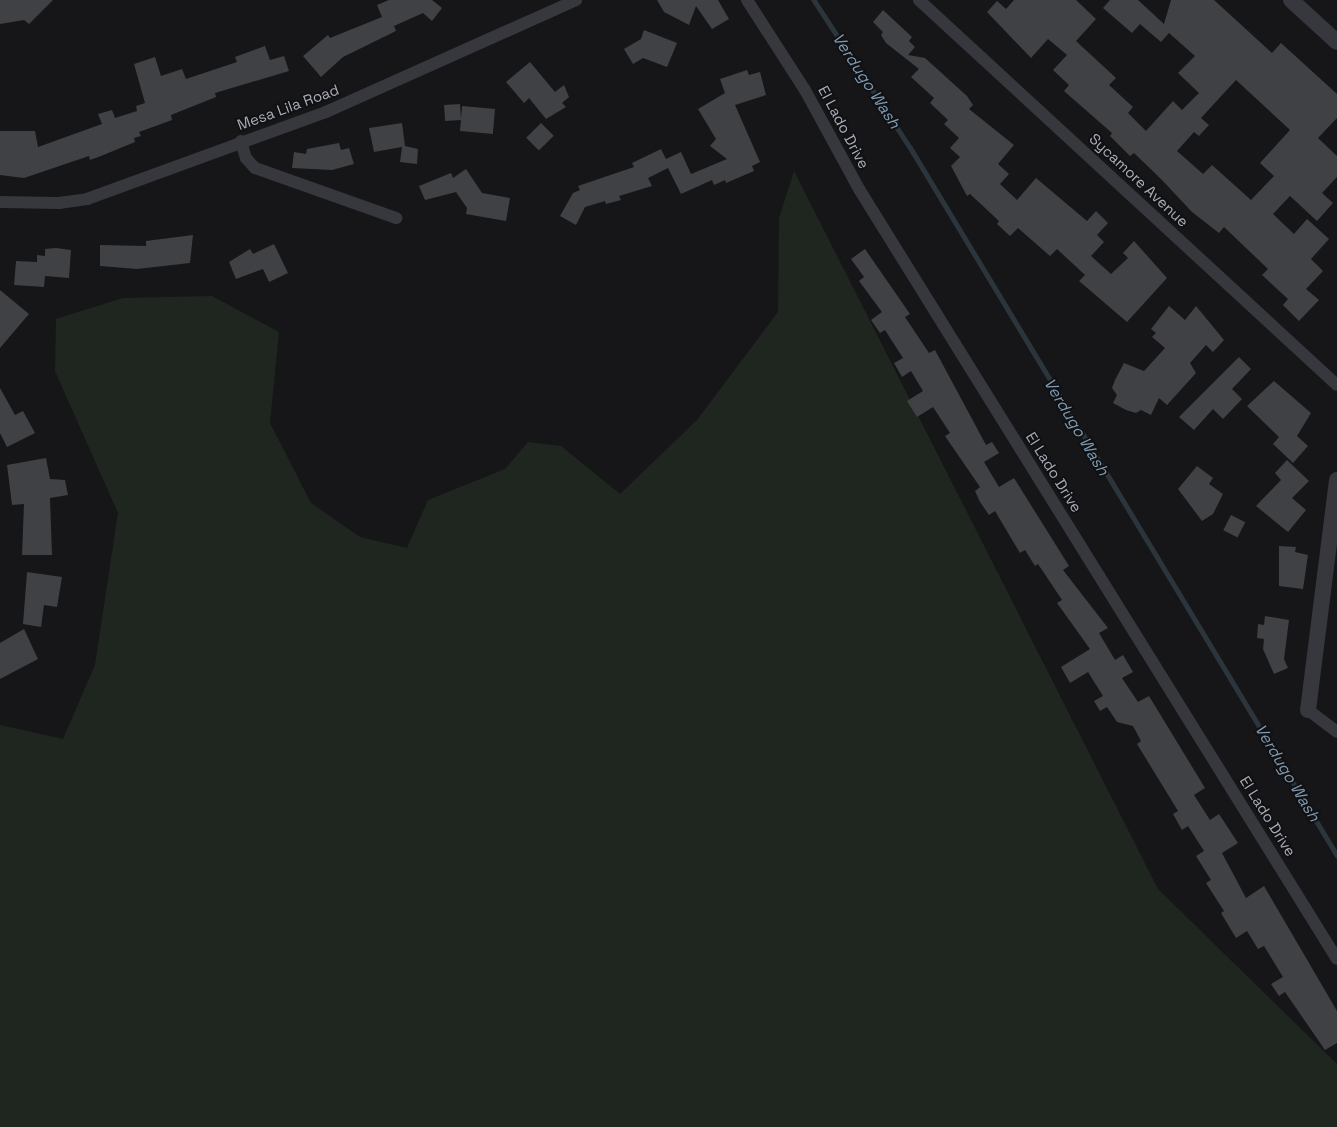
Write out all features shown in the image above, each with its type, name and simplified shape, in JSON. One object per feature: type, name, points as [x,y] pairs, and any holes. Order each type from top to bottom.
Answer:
[{"type":"street","name":"Mesa Lila Road","points":[[0,202],[59,203],[87,199],[241,141],[326,112],[576,0]]},
{"type":"street","name":"El Lado Drive","points":[[747,0],[805,90],[858,189],[1337,959]]},
{"type":"street","name":"Sycamore Avenue","points":[[919,0],[1337,385]]},
{"type":"street","points":[[1291,0],[1337,42]]},
{"type":"street","points":[[241,141],[246,158],[256,168],[396,218]]},
{"type":"street","points":[[1337,480],[1308,710],[1337,732]]},
{"type":"shaded area","points":[[794,171],[1158,889],[1337,1064],[1337,1127],[0,1127],[0,725],[63,739],[95,665],[118,513],[55,371],[56,319],[123,298],[212,296],[279,332],[270,423],[311,503],[360,537],[407,548],[428,500],[505,469],[528,442],[561,446],[620,494],[697,420],[778,312],[779,218]]},
{"type":"building","points":[[0,0],[53,0],[29,24],[24,20],[0,24]]},
{"type":"building","points":[[389,0],[432,0],[442,8],[432,21],[423,13],[394,26],[396,31],[343,57],[321,77],[303,56],[328,35],[330,38],[382,17],[377,5]]},
{"type":"building","points":[[657,0],[718,0],[729,19],[712,29],[696,6],[689,25],[664,12]]},
{"type":"building","points":[[1014,0],[1076,0],[1096,19],[1076,41],[1116,78],[1109,85],[1133,107],[1128,113],[1146,131],[1173,101],[1182,110],[1199,93],[1178,73],[1195,56],[1169,33],[1161,42],[1140,24],[1132,33],[1103,8],[1110,0],[1138,0],[1164,24],[1171,0],[1214,0],[1272,53],[1281,43],[1337,94],[1337,118],[1318,138],[1337,156],[1337,177],[1322,193],[1333,203],[1317,221],[1290,196],[1273,214],[1294,234],[1307,219],[1329,239],[1311,259],[1323,271],[1306,289],[1319,300],[1299,321],[1283,305],[1288,299],[1262,275],[1268,269],[1224,227],[1219,233],[1192,212],[1134,153],[1130,156],[1110,136],[1112,133],[1064,91],[1069,85],[1053,70],[1067,55],[1048,39],[1031,58],[987,12],[997,1],[1006,9]],"holes":[[[1236,80],[1290,130],[1260,163],[1274,176],[1251,200],[1212,165],[1203,174],[1177,151],[1194,132],[1199,136],[1209,125],[1201,118]]]},
{"type":"building","points":[[883,10],[912,37],[909,41],[915,47],[908,55],[925,58],[967,96],[973,105],[969,109],[1014,145],[998,164],[1009,174],[1000,184],[1017,200],[1036,178],[1087,221],[1096,211],[1108,223],[1097,235],[1104,242],[1091,256],[1111,274],[1128,258],[1123,253],[1134,241],[1167,278],[1127,322],[1079,281],[1085,275],[1057,249],[1050,256],[1018,228],[1010,236],[997,224],[999,221],[970,194],[967,196],[951,166],[960,157],[950,148],[959,138],[944,124],[948,120],[930,103],[934,98],[911,77],[919,69],[886,43],[881,35],[883,32],[873,22]]},
{"type":"building","points":[[644,30],[677,43],[667,67],[643,58],[633,64],[624,49],[641,39]]},
{"type":"building","points":[[265,46],[270,60],[284,56],[289,71],[215,93],[216,97],[171,115],[172,120],[139,132],[141,136],[134,138],[135,142],[90,160],[89,156],[24,178],[0,175],[0,131],[35,131],[38,147],[102,124],[98,114],[112,110],[115,118],[137,111],[136,106],[145,103],[134,64],[155,57],[161,76],[182,69],[186,79],[237,62],[235,57]]},
{"type":"building","points":[[530,62],[555,92],[564,85],[569,97],[562,103],[566,107],[546,119],[529,98],[524,103],[506,82]]},
{"type":"building","points":[[747,70],[749,75],[760,72],[766,95],[735,105],[760,162],[752,166],[754,171],[726,183],[725,180],[714,185],[712,180],[681,194],[668,168],[648,178],[652,186],[619,196],[621,200],[606,204],[605,201],[585,207],[576,225],[560,216],[573,193],[580,190],[578,186],[634,167],[632,163],[661,149],[666,159],[681,152],[691,174],[727,159],[710,146],[716,139],[698,109],[725,93],[720,79]]},
{"type":"building","points":[[460,104],[461,120],[445,121],[444,105]]},
{"type":"building","points":[[462,106],[495,109],[493,134],[460,131]]},
{"type":"building","points":[[402,123],[405,146],[418,149],[417,164],[400,162],[402,147],[374,152],[369,128]]},
{"type":"building","points":[[541,123],[554,136],[539,151],[526,138]]},
{"type":"building","points":[[339,143],[341,150],[349,148],[354,164],[332,170],[292,168],[294,152],[306,154],[307,149]]},
{"type":"building","points":[[466,169],[482,193],[510,198],[506,221],[466,214],[467,208],[456,192],[425,200],[419,186],[451,173],[453,178]]},
{"type":"building","points":[[193,235],[190,263],[137,269],[100,266],[100,245],[146,246],[146,241]]},
{"type":"building","points":[[274,244],[288,273],[269,282],[263,269],[236,279],[229,262],[250,249],[253,254]]},
{"type":"building","points":[[45,249],[71,250],[69,278],[45,276],[44,287],[14,285],[16,261],[37,262],[37,255],[45,256]]},
{"type":"building","points":[[865,249],[910,314],[905,317],[929,353],[935,350],[986,445],[992,442],[999,453],[984,462],[999,487],[1014,478],[1069,566],[1063,570],[1108,628],[1099,633],[1115,660],[1123,655],[1133,672],[1122,678],[1138,702],[1149,696],[1205,788],[1194,795],[1210,820],[1219,814],[1238,843],[1222,853],[1246,898],[1264,886],[1337,1011],[1337,1043],[1325,1050],[1285,992],[1279,996],[1271,984],[1283,977],[1264,946],[1258,949],[1247,931],[1236,938],[1221,913],[1224,911],[1206,883],[1211,880],[1196,856],[1204,851],[1188,826],[1182,830],[1173,814],[1178,811],[1137,744],[1141,741],[1133,726],[1117,722],[1107,707],[1100,711],[1094,701],[1103,696],[1088,672],[1070,683],[1061,667],[1090,649],[1057,603],[1062,600],[1038,564],[1035,566],[1025,550],[1020,553],[995,511],[989,515],[980,502],[975,491],[980,487],[945,436],[950,433],[933,407],[917,417],[907,401],[923,391],[911,371],[902,377],[894,363],[903,358],[885,330],[880,333],[871,320],[882,312],[859,281],[864,277],[851,259]]},
{"type":"building","points":[[0,290],[29,314],[0,348]]},
{"type":"building","points":[[1169,306],[1185,320],[1196,306],[1224,340],[1213,352],[1206,345],[1190,363],[1196,373],[1167,405],[1159,398],[1151,415],[1141,410],[1136,413],[1126,410],[1113,403],[1117,395],[1112,388],[1115,380],[1124,363],[1144,371],[1165,348],[1152,337],[1156,333],[1151,329]]},
{"type":"building","points":[[1239,357],[1251,369],[1232,389],[1242,399],[1223,419],[1213,409],[1194,430],[1179,417]]},
{"type":"building","points":[[1274,381],[1311,413],[1297,436],[1308,446],[1293,463],[1273,444],[1279,437],[1247,406]]},
{"type":"building","points":[[0,388],[15,415],[23,411],[35,433],[7,447],[0,433]]},
{"type":"building","points":[[46,458],[50,479],[65,480],[68,495],[50,498],[52,555],[22,555],[24,504],[12,505],[7,465]]},
{"type":"building","points":[[1287,460],[1309,481],[1292,498],[1306,510],[1288,532],[1256,506],[1281,480],[1275,473]]},
{"type":"building","points":[[1197,466],[1213,478],[1209,484],[1223,494],[1213,514],[1202,521],[1178,489]]},
{"type":"building","points":[[1231,515],[1245,522],[1238,537],[1223,530]]},
{"type":"building","points":[[1279,546],[1296,547],[1295,552],[1308,555],[1303,589],[1279,586]]},
{"type":"building","points":[[27,572],[62,577],[57,607],[44,605],[41,627],[23,624]]},
{"type":"building","points":[[1265,616],[1289,620],[1284,659],[1288,668],[1274,674],[1263,649],[1264,639],[1257,638],[1258,624],[1264,625]]},
{"type":"building","points":[[24,629],[38,659],[0,679],[0,643]]},
{"type":"waterway","name":"Verdugo Wash","points":[[814,0],[910,147],[1337,855]]}]
